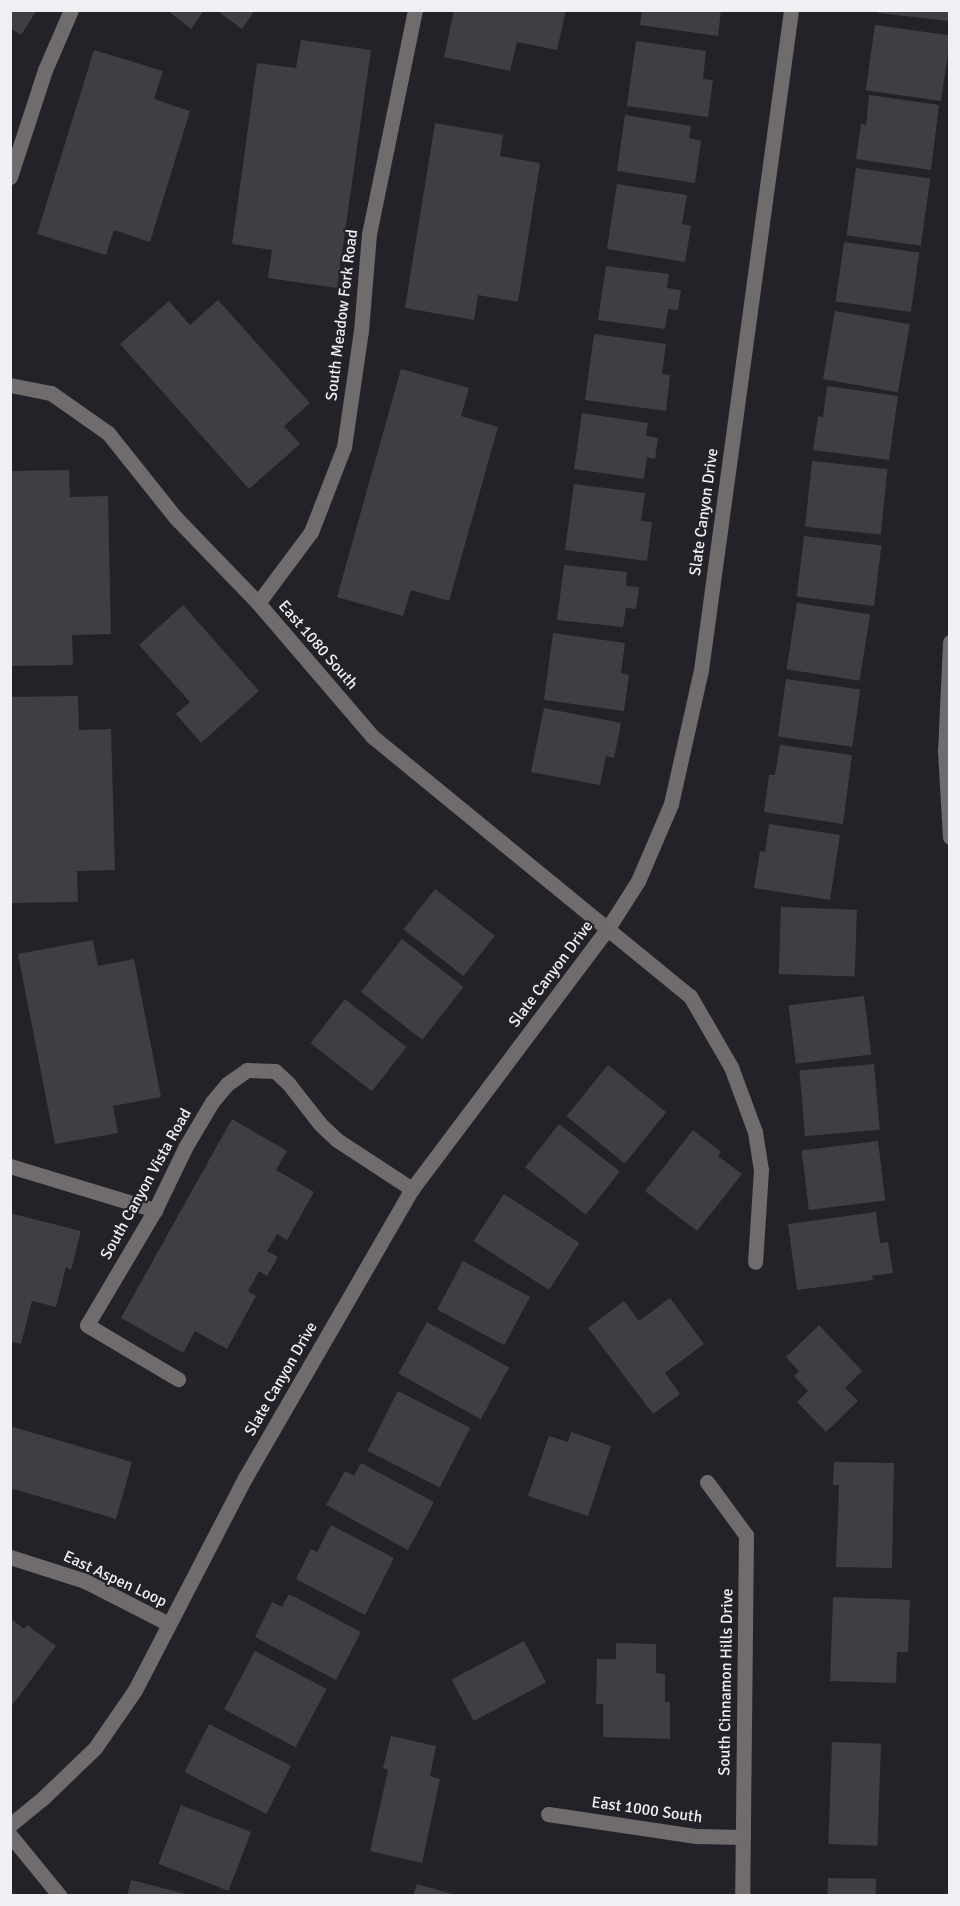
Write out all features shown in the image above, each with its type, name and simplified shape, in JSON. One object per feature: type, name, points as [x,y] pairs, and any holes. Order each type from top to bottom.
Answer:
[{"type":"street","points":[[10,177],[45,70],[71,10]]},
{"type":"street","name":"South Meadow Fork Road","points":[[258,603],[311,532],[344,447],[361,331],[369,234],[414,10]]},
{"type":"street","name":"Slate Canyon Drive","points":[[10,1825],[44,1798],[95,1748],[135,1690],[245,1478],[412,1189],[608,928],[638,882],[670,804],[701,669],[791,10]]},
{"type":"street","name":"East 1080 South","points":[[10,385],[51,393],[108,433],[175,518],[258,603],[373,736],[690,996],[731,1067],[755,1132],[761,1170],[755,1262]]},
{"type":"street","points":[[950,642],[945,751],[950,837]]},
{"type":"street","name":"South Canyon Vista Road","points":[[177,1379],[87,1324],[155,1210],[186,1146],[212,1102],[227,1084],[247,1070],[275,1071],[288,1083],[320,1124],[337,1140],[412,1189]]},
{"type":"street","points":[[10,1166],[155,1210]]},
{"type":"street","name":"South Cinnamon Hills Drive","points":[[707,1482],[746,1535],[742,1896]]},
{"type":"street","name":"East Aspen Loop","points":[[10,1557],[85,1581],[170,1624]]},
{"type":"street","name":"East 1000 South","points":[[548,1814],[696,1836],[743,1837]]},
{"type":"street","points":[[10,1835],[60,1896]]},
{"type":"building","points":[[10,10],[37,10],[21,35],[10,28]]},
{"type":"building","points":[[167,10],[204,10],[191,29]]},
{"type":"building","points":[[216,10],[255,10],[242,29]]},
{"type":"building","points":[[454,10],[566,10],[557,50],[517,42],[510,71],[444,57]]},
{"type":"building","points":[[642,10],[721,10],[718,36],[640,25]]},
{"type":"building","points":[[879,10],[950,10],[950,21],[878,13]]},
{"type":"building","points":[[875,25],[950,36],[941,101],[866,90]]},
{"type":"building","points":[[301,40],[371,50],[337,288],[268,278],[272,250],[232,244],[257,63],[296,68]]},
{"type":"building","points":[[636,41],[706,51],[703,79],[713,80],[708,117],[627,106]]},
{"type":"building","points":[[94,50],[163,71],[154,99],[190,111],[150,242],[114,230],[106,255],[37,234]]},
{"type":"building","points":[[869,95],[939,105],[931,170],[856,159],[861,124],[866,125]]},
{"type":"building","points":[[625,115],[691,126],[689,138],[701,141],[695,183],[617,171]]},
{"type":"building","points":[[435,123],[503,135],[500,156],[540,163],[518,302],[478,295],[474,320],[405,308]]},
{"type":"building","points":[[856,168],[930,178],[921,246],[847,235]]},
{"type":"building","points":[[617,184],[687,195],[682,224],[691,226],[685,262],[607,249]]},
{"type":"building","points":[[844,242],[919,253],[911,312],[836,301]]},
{"type":"building","points":[[606,266],[669,274],[667,288],[681,290],[678,310],[668,309],[665,329],[598,320]]},
{"type":"building","points":[[218,300],[310,403],[284,426],[300,444],[249,489],[120,344],[169,301],[190,325]]},
{"type":"building","points":[[835,311],[910,324],[898,392],[823,379]]},
{"type":"building","points":[[594,334],[666,344],[662,374],[670,375],[666,411],[585,400]]},
{"type":"building","points":[[401,369],[469,388],[461,416],[498,427],[449,601],[411,590],[403,616],[337,597]]},
{"type":"building","points":[[827,386],[898,396],[889,460],[813,450],[818,416],[823,417]]},
{"type":"building","points":[[582,413],[648,423],[646,436],[658,438],[655,459],[647,457],[644,479],[574,469]]},
{"type":"building","points":[[812,461],[888,469],[881,535],[805,527]]},
{"type":"building","points":[[69,470],[70,497],[108,496],[111,634],[72,635],[73,665],[10,666],[10,471]]},
{"type":"building","points":[[574,484],[645,493],[641,521],[652,522],[647,561],[565,550]]},
{"type":"building","points":[[804,536],[881,546],[874,606],[797,597]]},
{"type":"building","points":[[564,565],[627,572],[626,586],[639,587],[636,609],[626,608],[623,627],[557,620]]},
{"type":"building","points":[[797,603],[870,615],[860,681],[787,669]]},
{"type":"building","points":[[183,605],[259,691],[201,743],[176,714],[190,702],[139,645]]},
{"type":"building","points":[[553,633],[625,643],[621,673],[629,675],[624,711],[544,700]]},
{"type":"building","points":[[786,679],[860,689],[852,747],[778,736]]},
{"type":"building","points":[[78,696],[79,730],[111,729],[115,870],[77,871],[78,902],[10,903],[10,697]]},
{"type":"building","points":[[544,708],[621,723],[614,758],[606,756],[600,785],[531,772]]},
{"type":"building","points":[[780,745],[852,755],[843,824],[764,812],[769,775],[775,775]]},
{"type":"building","points":[[769,824],[840,835],[830,900],[754,888],[760,851],[765,852]]},
{"type":"building","points":[[435,889],[495,936],[463,976],[404,929]]},
{"type":"building","points":[[781,907],[857,910],[855,977],[779,974]]},
{"type":"building","points":[[402,939],[463,987],[422,1040],[361,992]]},
{"type":"building","points":[[93,940],[98,966],[134,959],[161,1097],[113,1106],[118,1133],[55,1144],[18,954]]},
{"type":"building","points":[[864,996],[871,1055],[796,1064],[789,1005]]},
{"type":"building","points":[[345,999],[406,1047],[372,1091],[311,1043]]},
{"type":"building","points":[[874,1064],[880,1130],[805,1136],[799,1071]]},
{"type":"building","points":[[608,1065],[666,1112],[625,1163],[566,1116]]},
{"type":"building","points":[[232,1119],[287,1151],[276,1170],[314,1192],[287,1240],[277,1234],[267,1251],[278,1257],[267,1276],[259,1271],[248,1291],[256,1296],[227,1349],[195,1331],[183,1353],[121,1318]]},
{"type":"building","points":[[559,1124],[620,1171],[586,1215],[525,1167]]},
{"type":"building","points":[[693,1130],[721,1152],[718,1156],[742,1174],[697,1231],[645,1191]]},
{"type":"building","points":[[878,1141],[885,1201],[809,1210],[802,1150]]},
{"type":"building","points":[[504,1194],[579,1243],[549,1290],[474,1241]]},
{"type":"building","points":[[876,1212],[880,1243],[888,1242],[893,1273],[872,1276],[873,1280],[797,1290],[788,1224]]},
{"type":"building","points":[[10,1213],[81,1231],[71,1270],[66,1267],[56,1307],[32,1301],[21,1344],[10,1341]]},
{"type":"building","points":[[463,1261],[530,1297],[504,1345],[437,1310]]},
{"type":"building","points":[[670,1298],[704,1344],[665,1373],[680,1394],[653,1414],[588,1328],[624,1301],[639,1321]]},
{"type":"building","points":[[427,1322],[509,1368],[481,1419],[398,1374]]},
{"type":"building","points":[[819,1325],[862,1371],[845,1388],[858,1401],[826,1432],[797,1402],[808,1391],[794,1376],[799,1371],[786,1357]]},
{"type":"building","points":[[398,1391],[470,1428],[440,1487],[368,1451]]},
{"type":"building","points":[[10,1426],[132,1462],[116,1519],[10,1488]]},
{"type":"building","points":[[571,1432],[611,1446],[588,1516],[528,1496],[549,1436],[568,1442]]},
{"type":"building","points":[[834,1462],[894,1463],[892,1568],[836,1567],[839,1485],[833,1485]]},
{"type":"building","points":[[361,1463],[434,1502],[408,1550],[326,1505],[345,1471],[354,1476]]},
{"type":"building","points":[[331,1525],[394,1558],[365,1615],[296,1579],[311,1549],[317,1552]]},
{"type":"building","points":[[289,1594],[361,1632],[336,1680],[255,1637],[272,1602],[282,1607]]},
{"type":"building","points":[[833,1597],[910,1600],[908,1652],[897,1652],[896,1683],[830,1681]]},
{"type":"building","points":[[10,1618],[24,1629],[27,1625],[56,1646],[10,1708]]},
{"type":"building","points":[[524,1641],[546,1682],[474,1721],[452,1679]]},
{"type":"building","points":[[616,1643],[656,1644],[656,1673],[665,1674],[665,1702],[670,1702],[670,1739],[603,1737],[603,1704],[596,1704],[597,1659],[616,1659]]},
{"type":"building","points":[[255,1651],[327,1689],[296,1747],[224,1709]]},
{"type":"building","points":[[209,1724],[291,1766],[266,1814],[184,1772]]},
{"type":"building","points":[[391,1736],[436,1746],[430,1776],[440,1779],[422,1863],[370,1851],[388,1770],[383,1768]]},
{"type":"building","points":[[832,1742],[881,1744],[877,1846],[828,1844]]},
{"type":"building","points":[[181,1805],[251,1832],[228,1891],[158,1864]]},
{"type":"building","points":[[828,1878],[876,1879],[876,1896],[828,1896]]},
{"type":"building","points":[[131,1880],[190,1895],[127,1896]]},
{"type":"building","points":[[417,1884],[456,1895],[456,1896],[413,1896]]}]
